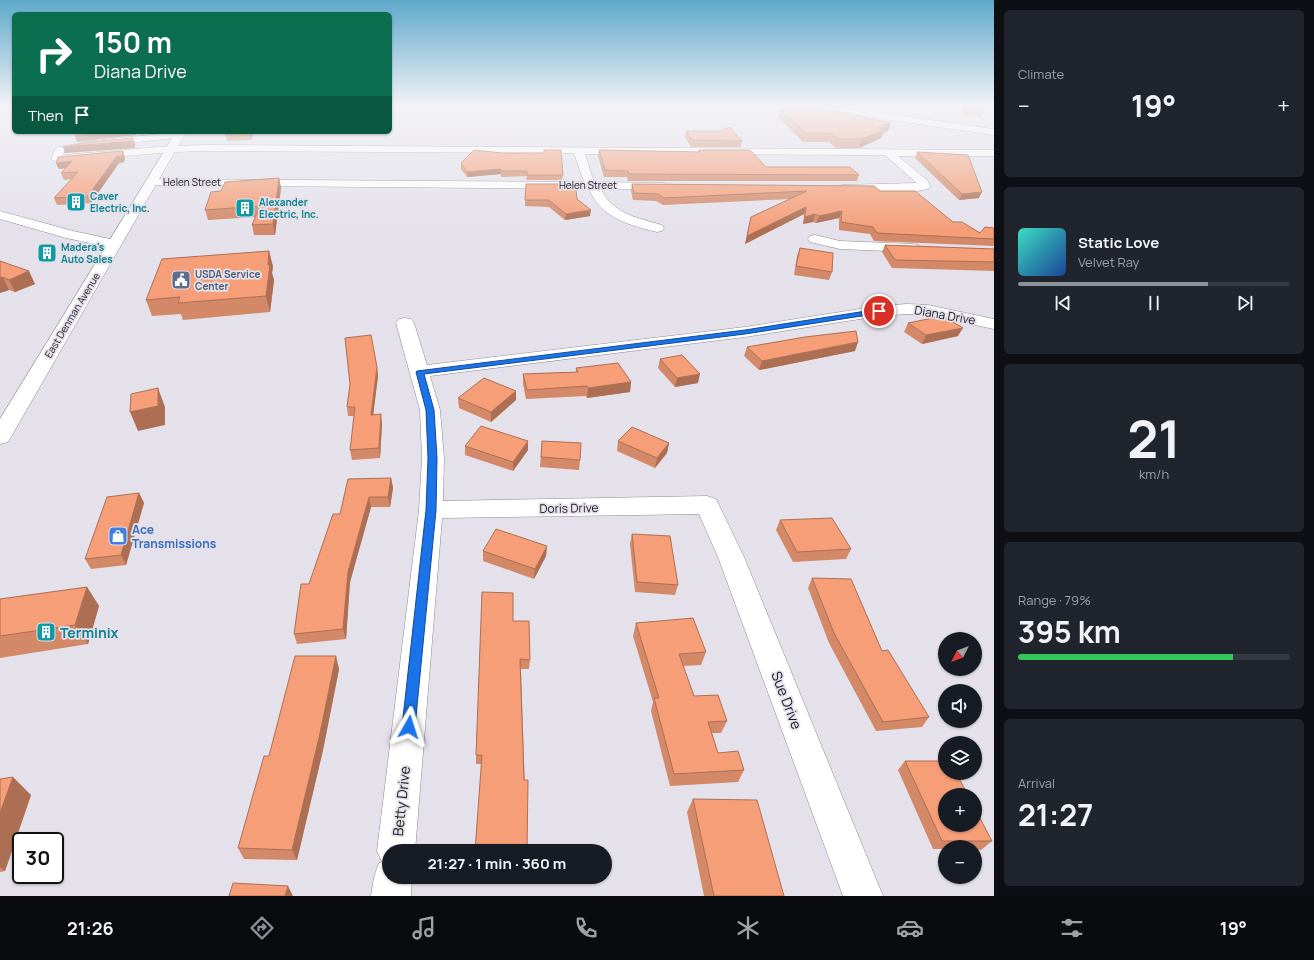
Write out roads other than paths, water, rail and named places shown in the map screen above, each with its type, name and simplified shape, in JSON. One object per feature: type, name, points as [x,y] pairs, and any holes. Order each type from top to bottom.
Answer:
[{"type":"main road","points":[[77,147],[60,150],[56,160],[172,149],[578,149],[994,153]]},
{"type":"main road","points":[[136,152],[139,147]]},
{"type":"main road","name":"East Denman Avenue","points":[[0,437],[172,149]]},
{"type":"main road","points":[[578,149],[588,180],[594,185],[596,192],[608,209],[621,217],[657,228]]},
{"type":"main road","points":[[835,188],[911,188],[924,186],[924,184],[887,152]]},
{"type":"main road","name":"Helen Street","points":[[151,182],[672,186]]},
{"type":"main road","points":[[0,215],[71,235],[114,244]]},
{"type":"main road","points":[[815,239],[840,244],[930,249]]},
{"type":"main road","name":"Diana Drive","points":[[420,372],[745,332],[879,311],[907,309],[928,310],[994,324]]},
{"type":"main road","name":"Betty Drive","points":[[397,844],[431,510],[433,458],[430,410],[405,323]]},
{"type":"main road","name":"Doris Drive","points":[[431,510],[707,505]]},
{"type":"main road","name":"Sue Drive","points":[[707,505],[731,557],[863,896]]},
{"type":"main road","points":[[391,896],[392,884]]},
{"type":"place","name":"Caver Electric, Inc.","points":[[76,202]]},
{"type":"place","name":"Alexander Electric, Inc.","points":[[245,208]]},
{"type":"place","name":"Madera's Auto Sales","points":[[47,253]]},
{"type":"place","name":"USDA Service Center","points":[[181,280]]},
{"type":"place","name":"Ace Transmissions","points":[[118,536]]},
{"type":"place","name":"Terminix","points":[[46,632]]}]
